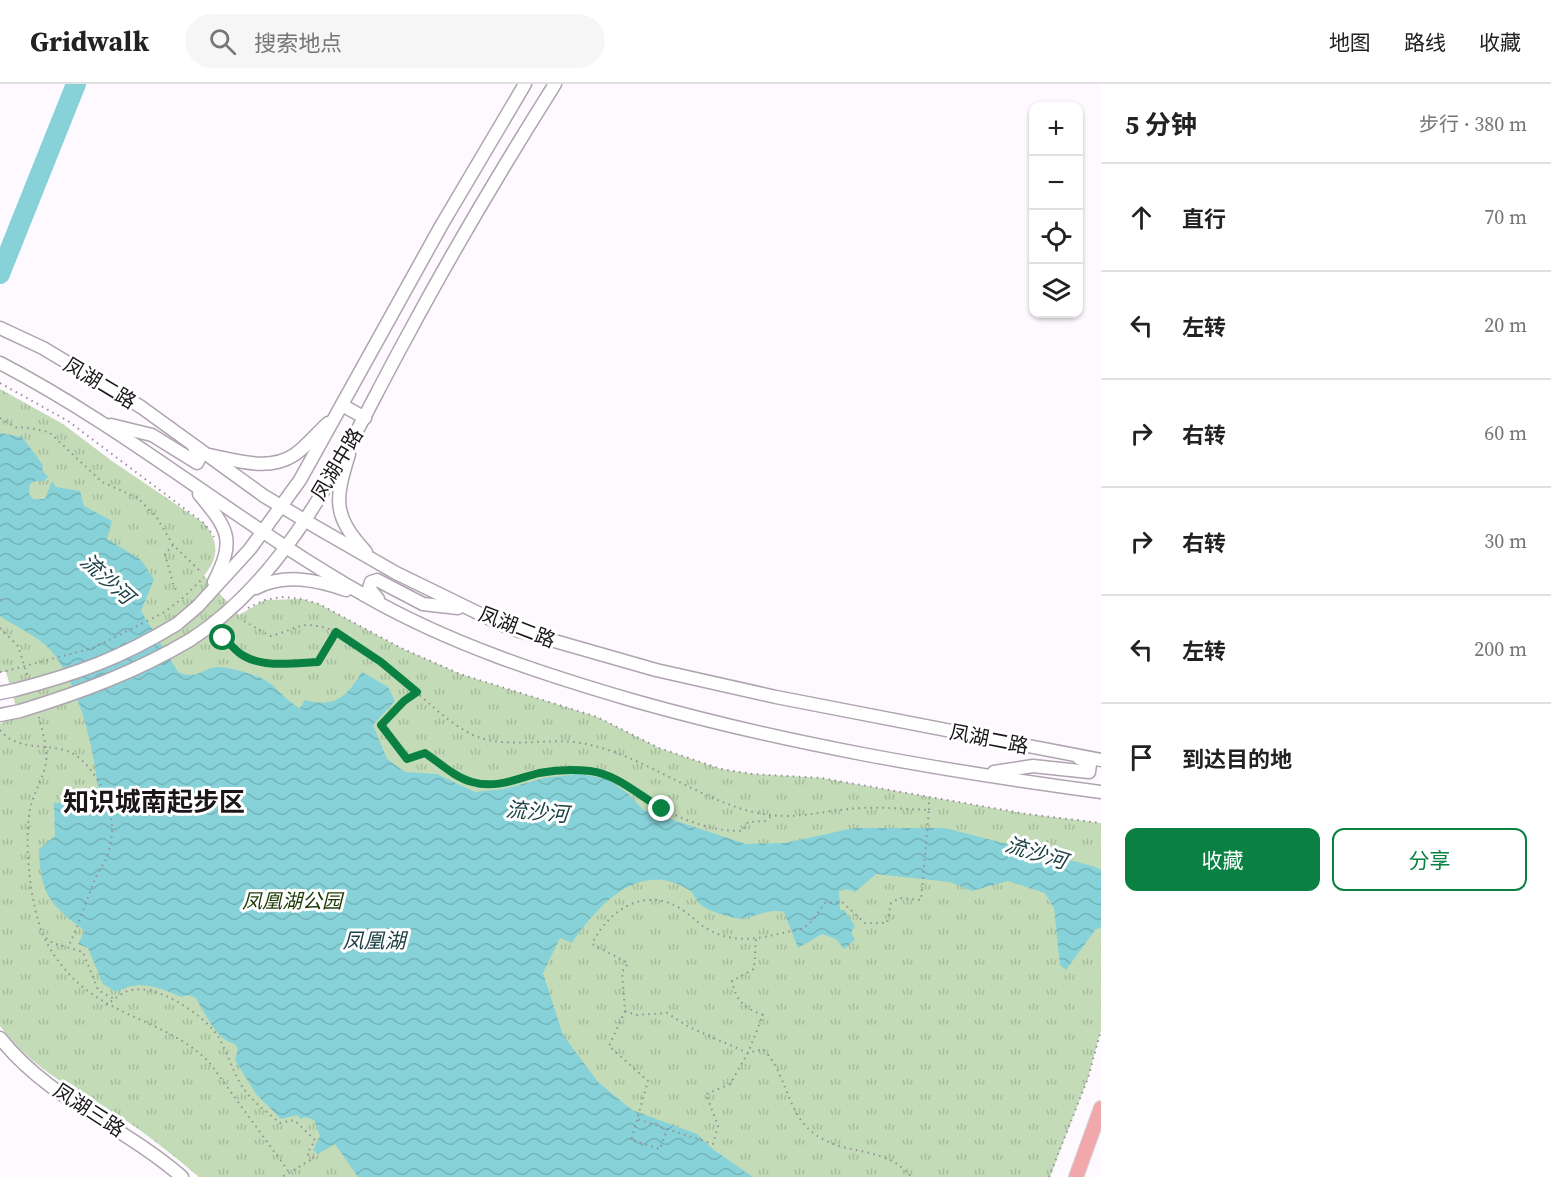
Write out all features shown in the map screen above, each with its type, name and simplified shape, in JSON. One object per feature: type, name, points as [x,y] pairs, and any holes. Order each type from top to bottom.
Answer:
[{"type":"main road","points":[[1076,1177],[1101,1108]]},
{"type":"street","name":"凤湖中路","points":[[0,693],[90,669],[134,650],[177,624],[207,596],[263,533],[283,506],[340,410],[436,235],[525,84]]},
{"type":"street","name":"凤湖中路","points":[[0,715],[68,697],[141,668],[238,610],[286,548],[355,437],[460,241],[555,84]]},
{"type":"street","name":"凤湖二路","points":[[5,330],[86,374],[187,438],[204,454],[283,506],[375,562],[509,628],[656,670],[776,697],[1101,760]]},
{"type":"street","name":"凤湖二路","points":[[0,363],[101,422],[286,548],[366,596],[448,637],[517,664],[699,719],[862,755],[1095,792],[1101,798]]},
{"type":"street","points":[[204,454],[255,464],[284,460],[295,454],[340,410],[365,418]]},
{"type":"street","points":[[101,422],[152,435],[197,463],[200,460],[197,451],[187,438]]},
{"type":"street","points":[[355,437],[339,488],[339,513],[351,535],[375,562]]},
{"type":"street","points":[[188,481],[223,525],[228,542],[224,563],[207,596]]},
{"type":"street","points":[[238,610],[260,585],[294,578],[327,583],[366,596]]},
{"type":"street","points":[[384,605],[370,592],[371,582],[381,582],[423,604],[468,609]]},
{"type":"street","points":[[981,773],[1033,766],[1089,772],[1090,764],[1076,756]]},
{"type":"street","name":"凤湖三路","points":[[0,1038],[15,1056],[56,1090],[130,1136],[182,1177]]},
{"type":"path","points":[[0,383],[68,421],[205,524],[216,542]]},
{"type":"path","points":[[0,418],[16,428],[24,427],[49,432],[102,482],[138,498],[149,507],[173,544],[200,571]]},
{"type":"path","points":[[173,544],[165,554],[174,587],[179,592]]},
{"type":"path","points":[[0,672],[93,648],[163,613],[184,597],[208,571]]},
{"type":"path","points":[[238,610],[265,600],[302,599],[319,604],[401,648],[460,674],[597,717],[659,748],[721,769],[752,774],[821,778],[1027,814],[1101,823]]},
{"type":"path","points":[[244,621],[270,636],[308,625],[336,632],[381,662],[458,726],[474,735],[500,742],[582,744],[608,751],[730,806],[797,817],[860,808],[929,810]]},
{"type":"path","points":[[0,628],[18,646],[29,680]]},
{"type":"path","points":[[223,638],[238,649],[241,655],[253,660],[318,662],[336,632]]},
{"type":"path","points":[[417,692],[404,701],[381,725],[407,759],[425,753],[456,775],[471,782],[490,785],[557,771],[591,771],[613,777],[662,809],[717,831],[742,831],[748,822],[765,821],[774,815]]},
{"type":"path","points":[[37,710],[46,762],[31,806],[28,840],[34,898],[44,936],[63,966],[106,1005],[161,1028],[195,1048],[209,1062],[289,1172]]},
{"type":"path","points":[[0,730],[26,746],[63,750],[76,755],[102,786],[110,809],[112,839],[108,855],[99,871],[69,947]]},
{"type":"path","points":[[667,1129],[660,1149],[632,1140],[648,1081],[609,1046],[625,1011],[622,972],[628,963],[592,944],[601,926],[623,907],[637,902],[666,903],[677,907],[710,931],[722,936],[756,939],[804,928],[825,903],[842,902],[865,923],[887,923],[891,903],[900,898],[921,900],[929,796]]},
{"type":"path","points":[[44,936],[53,943],[83,952],[98,990],[114,999]]},
{"type":"path","points":[[637,1119],[713,1144],[718,1126],[706,1094],[730,1084],[747,1053],[763,1015],[747,1009],[736,998],[732,981],[754,969],[756,939]]},
{"type":"path","points":[[106,1005],[126,991],[139,990],[177,1001],[197,1014],[219,1038],[246,1091],[279,1123],[294,1120],[315,1140],[307,1154],[314,1158],[282,1177]]},
{"type":"path","points":[[625,1011],[636,1015],[667,1013],[689,1027],[747,1053],[764,1049],[780,1071],[791,1107],[810,1131],[834,1144],[883,1155],[911,1177]]},
{"type":"path","points":[[1048,1177],[1088,1078],[1101,1030]]},
{"type":"green space","name":"凤凰湖公园","points":[[0,389],[63,424],[112,461],[205,524],[213,537],[215,556],[204,576],[239,615],[265,600],[302,599],[319,604],[401,648],[460,674],[597,717],[659,748],[721,769],[752,774],[821,778],[1027,814],[1101,823],[1101,1030],[1088,1078],[1050,1177],[199,1177],[135,1127],[43,1068],[13,1042],[0,1026],[0,724],[18,714],[6,672],[0,672]]},
{"type":"water","name":"凤凰湖","points":[[0,433],[22,437],[43,465],[42,470],[48,477],[44,481],[30,484],[29,494],[33,499],[45,499],[52,481],[56,487],[80,491],[84,506],[112,521],[107,539],[141,560],[154,579],[141,611],[178,672],[195,675],[218,667],[248,673],[268,682],[300,708],[305,700],[325,703],[339,698],[351,688],[362,672],[388,687],[395,701],[373,725],[387,759],[405,772],[437,774],[475,792],[504,789],[544,778],[579,774],[607,779],[630,795],[643,810],[746,844],[785,843],[854,828],[945,828],[1096,867],[1101,870],[1101,927],[1095,930],[1066,970],[1060,965],[1054,908],[1045,893],[1008,881],[972,891],[950,882],[876,874],[855,892],[847,889],[839,891],[840,910],[844,910],[855,926],[851,933],[855,940],[844,949],[836,939],[822,934],[798,948],[784,912],[771,911],[747,918],[735,918],[703,906],[691,891],[671,882],[654,880],[637,883],[607,902],[572,943],[560,938],[543,973],[563,1035],[598,1082],[632,1110],[697,1134],[714,1150],[753,1177],[358,1177],[335,1144],[318,1154],[313,1150],[320,1136],[314,1120],[305,1117],[301,1119],[297,1115],[281,1119],[256,1094],[235,1060],[238,1049],[235,1044],[216,1031],[195,997],[187,995],[182,997],[141,985],[116,992],[103,984],[88,948],[78,944],[85,931],[63,914],[49,897],[42,877],[39,849],[55,836],[54,803],[81,801],[98,791],[93,756],[84,720],[63,668],[43,643],[0,616]]},
{"type":"waterway","name":"流沙河","points":[[0,274],[76,84]]},
{"type":"district","name":"知识城南起步区","points":[[154,802]]},
{"type":"route","points":[[223,638],[238,649],[241,655],[253,660],[275,663],[318,662],[336,632],[394,671],[417,692],[404,701],[381,725],[407,759],[425,753],[456,775],[471,782],[490,785],[514,782],[539,773],[566,770],[591,771],[613,777],[662,809]]}]
